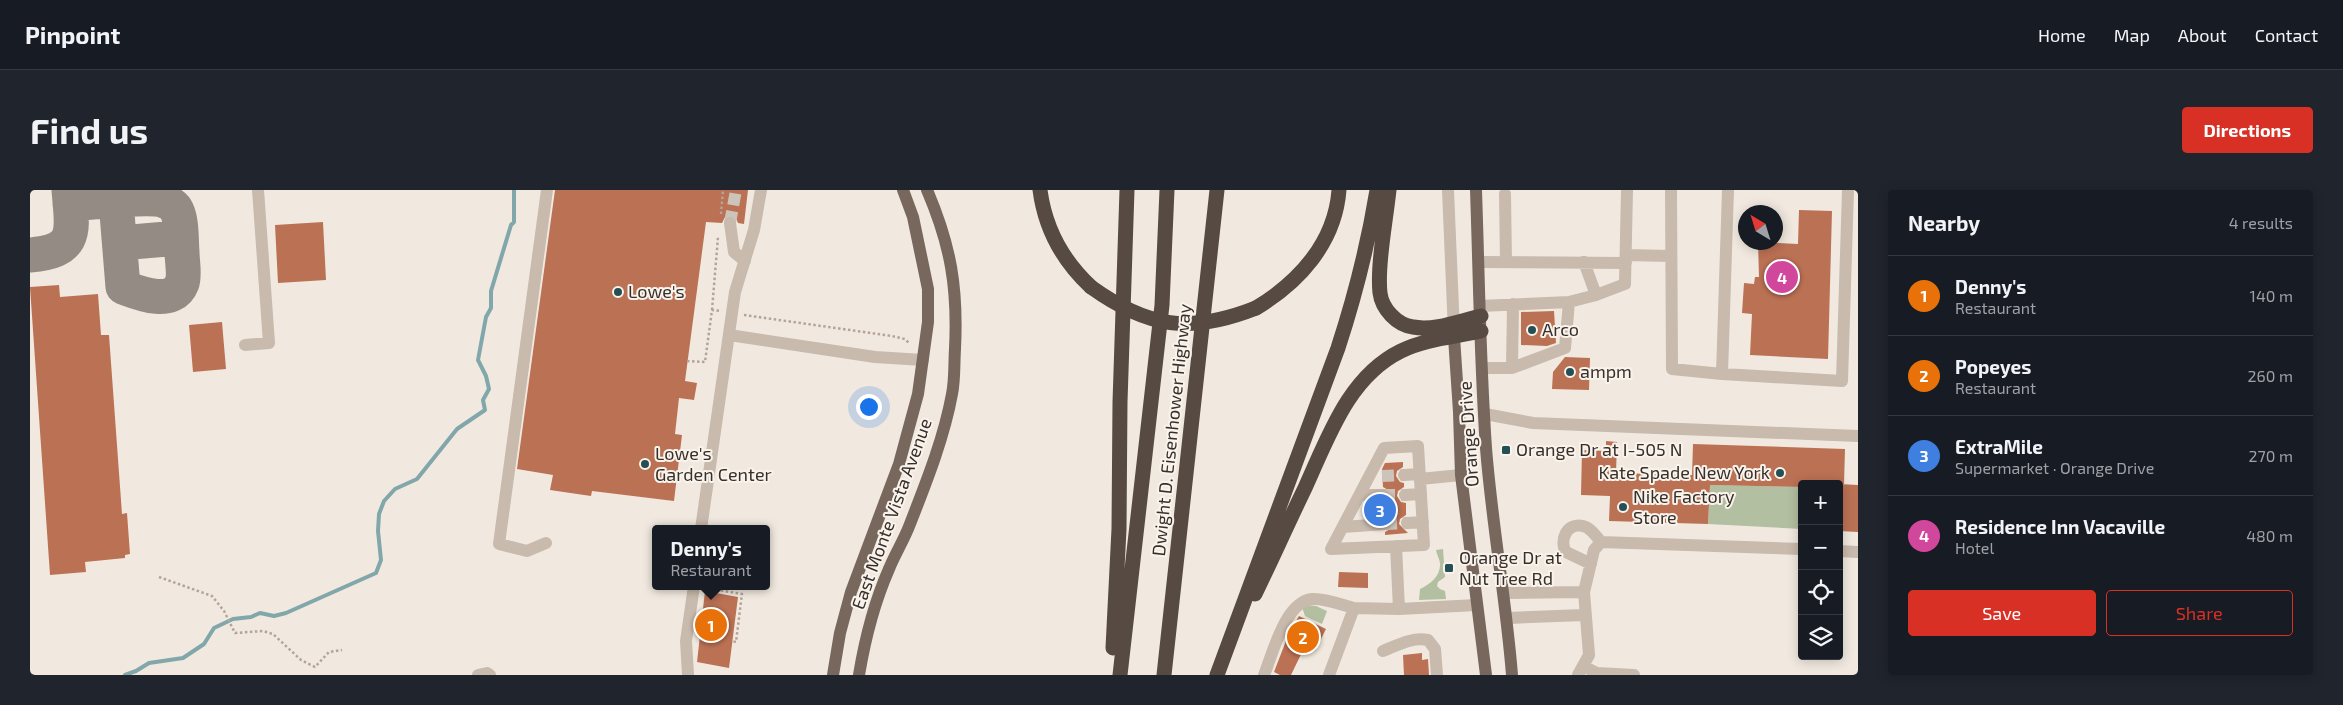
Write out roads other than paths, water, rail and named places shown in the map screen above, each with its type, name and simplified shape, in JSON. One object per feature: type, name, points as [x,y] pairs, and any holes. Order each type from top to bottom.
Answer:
[{"type":"highway","points":[[1040,190],[1054,239],[1077,274],[1091,287],[1136,314],[1181,324],[1203,324],[1229,319],[1256,308],[1294,282],[1322,244],[1330,226],[1339,190]]},
{"type":"highway","points":[[1112,675],[1119,529],[1120,402],[1127,190]]},
{"type":"highway","name":"Dwight D. Eisenhower Highway","points":[[1120,675],[1162,305],[1167,190]]},
{"type":"highway","name":"Dwight D. Eisenhower Highway","points":[[1164,675],[1217,190]]},
{"type":"highway","points":[[1217,675],[1338,348],[1356,294],[1369,243],[1377,190]]},
{"type":"highway","points":[[1389,190],[1380,276],[1380,295],[1386,309],[1396,320],[1411,328],[1454,330]]},
{"type":"highway","points":[[1221,660],[1233,641],[1345,404],[1370,374],[1393,355],[1481,318]]},
{"type":"main road","name":"East Monte Vista Avenue","points":[[834,675],[840,633],[851,592],[900,464],[912,425],[923,360],[928,322],[928,289],[915,227],[903,190]]},
{"type":"main road","name":"East Monte Vista Avenue","points":[[859,675],[872,615],[888,570],[909,526],[926,480],[953,393],[956,322],[955,283],[949,250],[927,190]]},
{"type":"main road","name":"Orange Drive","points":[[1476,190],[1485,414],[1496,547],[1505,593],[1512,675]]},
{"type":"main road","name":"Orange Drive","points":[[1454,330],[1460,412],[1461,475],[1486,675]]},
{"type":"street","points":[[245,345],[269,343],[258,190]]},
{"type":"street","points":[[546,543],[527,550],[499,544],[547,190]]},
{"type":"street","points":[[702,525],[735,292],[754,230],[761,190]]},
{"type":"street","name":"Orange Drive","points":[[1448,190],[1454,330]]},
{"type":"street","points":[[1481,318],[1513,304],[1569,302],[1596,295],[1625,284],[1627,190]]},
{"type":"street","points":[[1671,190],[1672,368],[1722,374],[1842,381],[1848,190]]},
{"type":"street","points":[[1722,374],[1728,190]]},
{"type":"street","points":[[1505,194],[1506,262]]},
{"type":"street","points":[[725,220],[734,252],[745,261]]},
{"type":"street","points":[[1479,262],[1584,262],[1671,256]]},
{"type":"street","points":[[1584,262],[1596,295]]},
{"type":"street","points":[[1483,368],[1512,368],[1565,348],[1569,302]]},
{"type":"street","points":[[1512,368],[1513,304]]},
{"type":"street","points":[[729,335],[875,357],[923,360]]},
{"type":"street","points":[[1485,414],[1533,423],[1858,436]]},
{"type":"street","points":[[1418,446],[1424,544],[1331,549],[1369,477],[1384,448],[1418,446]]},
{"type":"street","points":[[1404,475],[1420,477],[1461,475]]},
{"type":"street","points":[[1369,477],[1382,476]]},
{"type":"street","points":[[1405,495],[1421,494]]},
{"type":"street","points":[[1360,495],[1383,495]]},
{"type":"street","points":[[1407,522],[1423,522]]},
{"type":"street","points":[[1343,527],[1385,524]]},
{"type":"street","points":[[1591,564],[1566,552],[1562,543],[1565,533],[1574,526],[1584,526],[1594,533],[1601,542]]},
{"type":"street","points":[[1601,542],[1798,549]]},
{"type":"street","points":[[1601,542],[1594,550],[1584,592],[1584,615],[1589,655],[1581,671],[1634,675]]},
{"type":"street","points":[[1396,546],[1399,609]]},
{"type":"street","points":[[1843,551],[1858,552]]},
{"type":"street","points":[[688,675],[686,641],[697,590]]},
{"type":"street","points":[[1505,593],[1584,592]]},
{"type":"street","points":[[1264,675],[1290,611],[1304,601],[1314,598],[1354,608],[1399,609],[1477,606]]},
{"type":"street","points":[[1329,675],[1354,608]]},
{"type":"street","points":[[1508,618],[1584,615]]},
{"type":"street","points":[[1383,651],[1419,638],[1428,640],[1435,649],[1437,675]]},
{"type":"street","points":[[478,675],[487,673],[490,675]]},
{"type":"waterway","points":[[125,675],[149,663],[183,658],[204,644],[214,628],[233,619],[251,617],[260,613],[274,616],[286,613],[376,573],[381,560],[378,531],[379,514],[384,501],[395,489],[417,479],[457,429],[485,410],[483,400],[489,389],[486,376],[478,360],[486,317],[491,308],[491,291],[511,225],[514,222],[514,190]]},
{"type":"tunnel","points":[[730,223],[736,190]]},
{"type":"tunnel","points":[[1382,476],[1404,475]]},
{"type":"tunnel","points":[[1383,495],[1405,495]]},
{"type":"tunnel","points":[[1385,524],[1407,523]]},
{"type":"place","name":"Residence Inn Vacaville","points":[[1782,277]]},
{"type":"place","name":"Lowe's","points":[[618,292]]},
{"type":"place","name":"Arco","points":[[1532,330]]},
{"type":"place","name":"ampm","points":[[1570,372]]},
{"type":"place","name":"Orange Dr at I-505 N","points":[[1506,450]]},
{"type":"place","name":"Lowe's Garden Center","points":[[645,464]]},
{"type":"place","name":"Kate Spade New York","points":[[1780,473]]},
{"type":"place","name":"Nike Factory Store","points":[[1623,507]]},
{"type":"place","name":"ExtraMile","points":[[1380,510]]},
{"type":"place","name":"Orange Dr at Nut Tree Rd","points":[[1449,568]]},
{"type":"place","name":"Denny's","points":[[711,625]]},
{"type":"place","name":"Popeyes","points":[[1303,637]]}]
